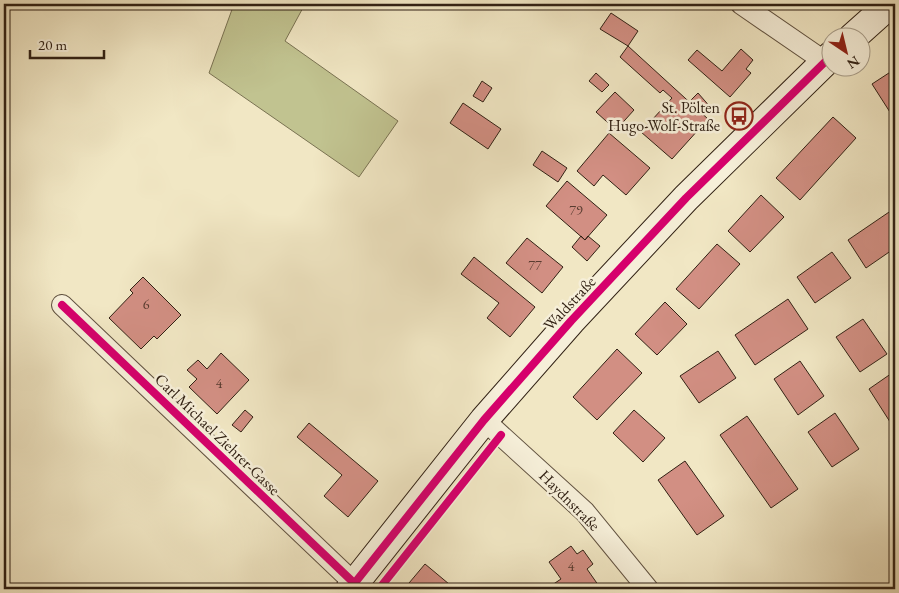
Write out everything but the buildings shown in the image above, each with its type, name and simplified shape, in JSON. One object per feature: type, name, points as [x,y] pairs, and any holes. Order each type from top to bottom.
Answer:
[{"type":"street","points":[[741,4],[822,54]]},
{"type":"street","points":[[863,28],[890,4]]},
{"type":"street","name":"Waldstraße","points":[[352,586],[484,420],[571,321],[686,198],[822,64]]},
{"type":"street","name":"Carl Michael Ziehrer-Gasse","points":[[62,305],[352,586]]},
{"type":"street","name":"Haydnstraße","points":[[484,420],[585,512],[648,589]]},
{"type":"green space","points":[[234,4],[305,4],[285,41],[398,121],[359,177],[209,73]]},
{"type":"cycle path","points":[[350,589],[484,420],[571,321],[686,198],[822,65]]},
{"type":"cycle path","points":[[62,305],[354,583]]},
{"type":"cycle path","points":[[379,589],[501,435]]},
{"type":"place","name":"St. Pölten Hugo-Wolf-Straße","points":[[739,116]]}]
